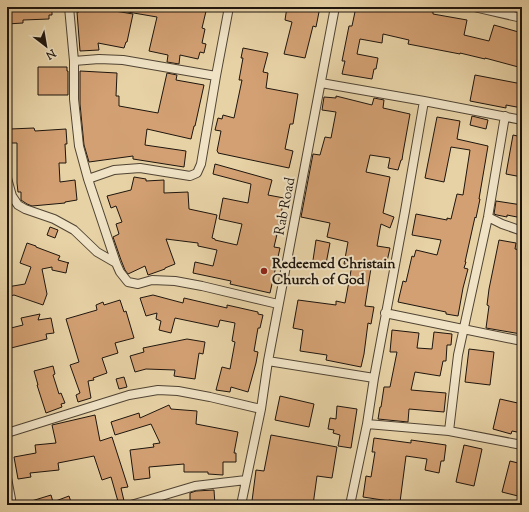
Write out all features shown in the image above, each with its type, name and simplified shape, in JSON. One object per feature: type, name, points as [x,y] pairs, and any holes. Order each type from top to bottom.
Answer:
[{"type":"street","points":[[69,7],[74,61],[74,100],[79,146],[88,179],[120,272],[128,282],[138,284],[152,280],[175,281],[278,304]]},
{"type":"street","points":[[88,179],[114,170],[140,168],[190,176],[197,173],[201,164],[229,7]]},
{"type":"street","name":"Rab Road","points":[[241,505],[261,409],[278,304],[335,7]]},
{"type":"street","points":[[474,7],[522,18]]},
{"type":"street","points":[[74,61],[99,59],[123,60],[216,76]]},
{"type":"street","points":[[321,83],[522,120]]},
{"type":"street","points":[[350,505],[368,424],[385,313],[405,211],[424,101]]},
{"type":"street","points":[[449,432],[458,355],[488,217],[505,116]]},
{"type":"street","points":[[7,178],[12,196],[18,205],[54,219],[74,230],[97,252],[116,263]]},
{"type":"street","points":[[488,217],[522,231]]},
{"type":"street","points":[[385,313],[522,341]]},
{"type":"street","points":[[268,361],[374,378]]},
{"type":"street","points":[[7,433],[129,395],[158,390],[178,391],[210,396],[261,409]]},
{"type":"street","points":[[368,424],[449,432],[522,445]]},
{"type":"street","points":[[7,478],[12,501]]},
{"type":"street","points":[[131,505],[195,486],[246,480]]},
{"type":"building","points":[[7,7],[52,7],[52,15],[49,15],[49,19],[23,20],[23,23],[7,24]]},
{"type":"building","points":[[79,7],[96,7],[96,10],[109,9],[133,14],[127,42],[124,48],[98,43],[99,50],[80,51],[77,12],[79,12]]},
{"type":"building","points":[[123,7],[161,7],[191,10],[192,7],[207,7],[202,28],[205,29],[202,43],[206,44],[204,53],[200,52],[198,59],[180,55],[179,64],[167,62],[168,55],[149,51],[157,17],[122,11]]},
{"type":"building","points":[[287,7],[320,7],[316,27],[313,26],[305,58],[284,54],[292,22],[285,20]]},
{"type":"building","points":[[356,7],[409,7],[433,12],[433,14],[467,20],[464,35],[489,41],[494,25],[522,33],[522,68],[485,58],[408,44],[409,40],[383,34],[382,43],[360,39],[357,54],[378,58],[372,79],[342,74],[345,61],[342,61],[349,26],[352,26]]},
{"type":"building","points":[[243,48],[268,53],[263,72],[268,73],[266,88],[298,94],[293,124],[290,124],[285,149],[293,151],[289,168],[218,153],[217,151],[221,131],[215,130],[218,118],[222,119],[223,115],[234,118],[242,80],[239,80],[243,58],[241,58]]},
{"type":"building","points":[[38,67],[67,67],[68,95],[38,95]]},
{"type":"building","points":[[80,71],[117,73],[116,96],[119,96],[119,106],[158,113],[167,73],[177,75],[176,80],[204,85],[191,139],[147,129],[145,145],[186,151],[184,167],[133,159],[133,156],[89,162],[84,145],[80,104]]},
{"type":"building","points":[[475,75],[522,84],[522,108],[506,105],[506,108],[470,101]]},
{"type":"building","points":[[336,96],[372,105],[374,98],[384,100],[383,108],[410,114],[402,160],[398,170],[388,168],[390,158],[370,155],[366,172],[390,177],[383,213],[394,217],[390,228],[381,224],[377,246],[390,248],[386,266],[373,264],[371,268],[365,306],[374,307],[371,324],[368,323],[361,367],[326,360],[327,355],[300,351],[303,330],[293,328],[298,300],[336,305],[336,301],[345,303],[352,265],[344,264],[348,242],[327,237],[330,223],[301,217],[313,154],[320,155],[325,137],[331,138],[336,112],[322,110],[324,97],[336,98]]},
{"type":"building","points":[[472,116],[488,120],[486,129],[470,125]]},
{"type":"building","points":[[437,117],[460,121],[457,139],[488,146],[480,199],[465,262],[464,268],[468,269],[458,316],[398,302],[403,281],[406,282],[412,256],[414,257],[416,250],[437,255],[441,240],[412,235],[416,214],[447,220],[447,218],[451,219],[457,194],[463,195],[470,150],[451,147],[444,182],[425,178]]},
{"type":"building","points":[[34,128],[35,131],[66,129],[66,163],[59,163],[60,182],[75,180],[77,200],[65,203],[32,206],[21,200],[21,192],[18,192],[17,183],[17,143],[11,143],[10,129]]},
{"type":"building","points":[[513,135],[522,137],[522,177],[506,174]]},
{"type":"building","points":[[215,164],[272,180],[268,195],[284,198],[274,247],[280,248],[270,293],[230,284],[231,281],[193,273],[195,262],[213,266],[217,250],[198,246],[198,243],[166,239],[175,264],[148,275],[145,266],[128,274],[125,270],[113,237],[119,234],[116,224],[122,222],[116,206],[111,208],[107,196],[131,190],[134,177],[146,179],[146,181],[164,180],[164,193],[188,192],[189,209],[217,215],[212,238],[237,245],[242,224],[219,219],[223,198],[248,203],[251,184],[213,174]]},
{"type":"building","points":[[496,201],[522,205],[522,218],[494,214]]},
{"type":"building","points":[[50,227],[58,230],[55,238],[47,235]]},
{"type":"building","points":[[316,240],[330,243],[325,269],[312,267]]},
{"type":"building","points":[[499,240],[516,243],[515,249],[522,250],[522,306],[520,316],[522,317],[521,334],[486,328],[489,306],[487,305],[489,289]]},
{"type":"building","points":[[27,243],[60,256],[58,260],[69,263],[66,273],[52,270],[52,267],[42,269],[47,294],[43,305],[14,295],[7,297],[7,287],[25,284],[31,267],[20,263]]},
{"type":"building","points":[[153,295],[183,303],[184,298],[227,308],[227,305],[258,312],[258,314],[263,315],[260,328],[258,328],[254,351],[258,352],[248,392],[231,387],[230,392],[216,390],[222,367],[230,369],[235,342],[232,341],[235,323],[220,320],[218,327],[175,318],[171,333],[159,330],[161,321],[156,319],[157,313],[146,316],[140,298]]},
{"type":"building","points":[[120,300],[124,312],[126,311],[134,338],[115,343],[118,353],[102,358],[107,373],[93,378],[94,380],[88,381],[91,398],[78,402],[76,395],[80,393],[70,365],[79,362],[66,319],[97,310],[96,305],[103,302],[104,305]]},
{"type":"building","points":[[40,314],[38,320],[51,318],[54,333],[46,334],[47,339],[7,349],[7,329],[23,325],[21,318]]},
{"type":"building","points":[[392,330],[419,333],[417,348],[432,349],[434,332],[452,334],[451,345],[447,345],[446,361],[443,361],[440,376],[415,372],[411,390],[446,393],[444,412],[409,409],[408,422],[378,419],[384,387],[390,387],[397,352],[390,352]]},
{"type":"building","points":[[187,339],[205,342],[203,354],[199,353],[195,379],[174,376],[175,370],[146,369],[135,372],[130,356],[144,352],[143,348]]},
{"type":"building","points":[[469,349],[494,352],[490,385],[465,382]]},
{"type":"building","points":[[53,366],[55,374],[53,375],[59,394],[61,393],[65,403],[61,404],[62,407],[46,413],[34,371]]},
{"type":"building","points":[[124,377],[127,387],[119,389],[116,379]]},
{"type":"building","points":[[280,396],[314,404],[309,427],[275,420]]},
{"type":"building","points":[[500,399],[522,404],[522,433],[512,431],[511,434],[493,429]]},
{"type":"building","points":[[169,405],[171,409],[197,411],[196,424],[238,432],[234,453],[236,453],[236,462],[223,462],[223,475],[208,474],[208,472],[184,472],[184,464],[149,467],[150,478],[134,480],[130,450],[154,447],[153,444],[160,443],[151,424],[115,435],[111,422],[139,413],[140,418]]},
{"type":"building","points":[[337,406],[357,409],[351,448],[338,446],[340,435],[333,433],[334,430],[328,429],[330,418],[336,419]]},
{"type":"building","points":[[95,415],[100,441],[112,437],[128,487],[121,488],[125,505],[119,505],[111,477],[102,480],[94,456],[58,463],[59,470],[30,473],[31,477],[18,479],[14,457],[36,453],[35,445],[56,443],[52,425]]},
{"type":"building","points":[[271,435],[337,447],[332,478],[317,476],[313,505],[261,505],[261,503],[252,501],[256,470],[264,471]]},
{"type":"building","points":[[374,438],[411,443],[411,440],[446,445],[444,461],[441,461],[439,473],[425,470],[427,459],[406,456],[400,502],[363,497],[366,476],[371,477],[375,452],[372,452]]},
{"type":"building","points":[[464,445],[482,449],[474,486],[456,482]]},
{"type":"building","points":[[510,461],[522,464],[522,497],[502,492]]},
{"type":"building","points":[[214,490],[215,505],[190,505],[190,493],[196,491]]},
{"type":"building","points":[[51,495],[53,502],[69,496],[72,505],[25,505],[25,503]]},
{"type":"place","name":"Redeemed Christain Church of God","points":[[264,271]]}]
